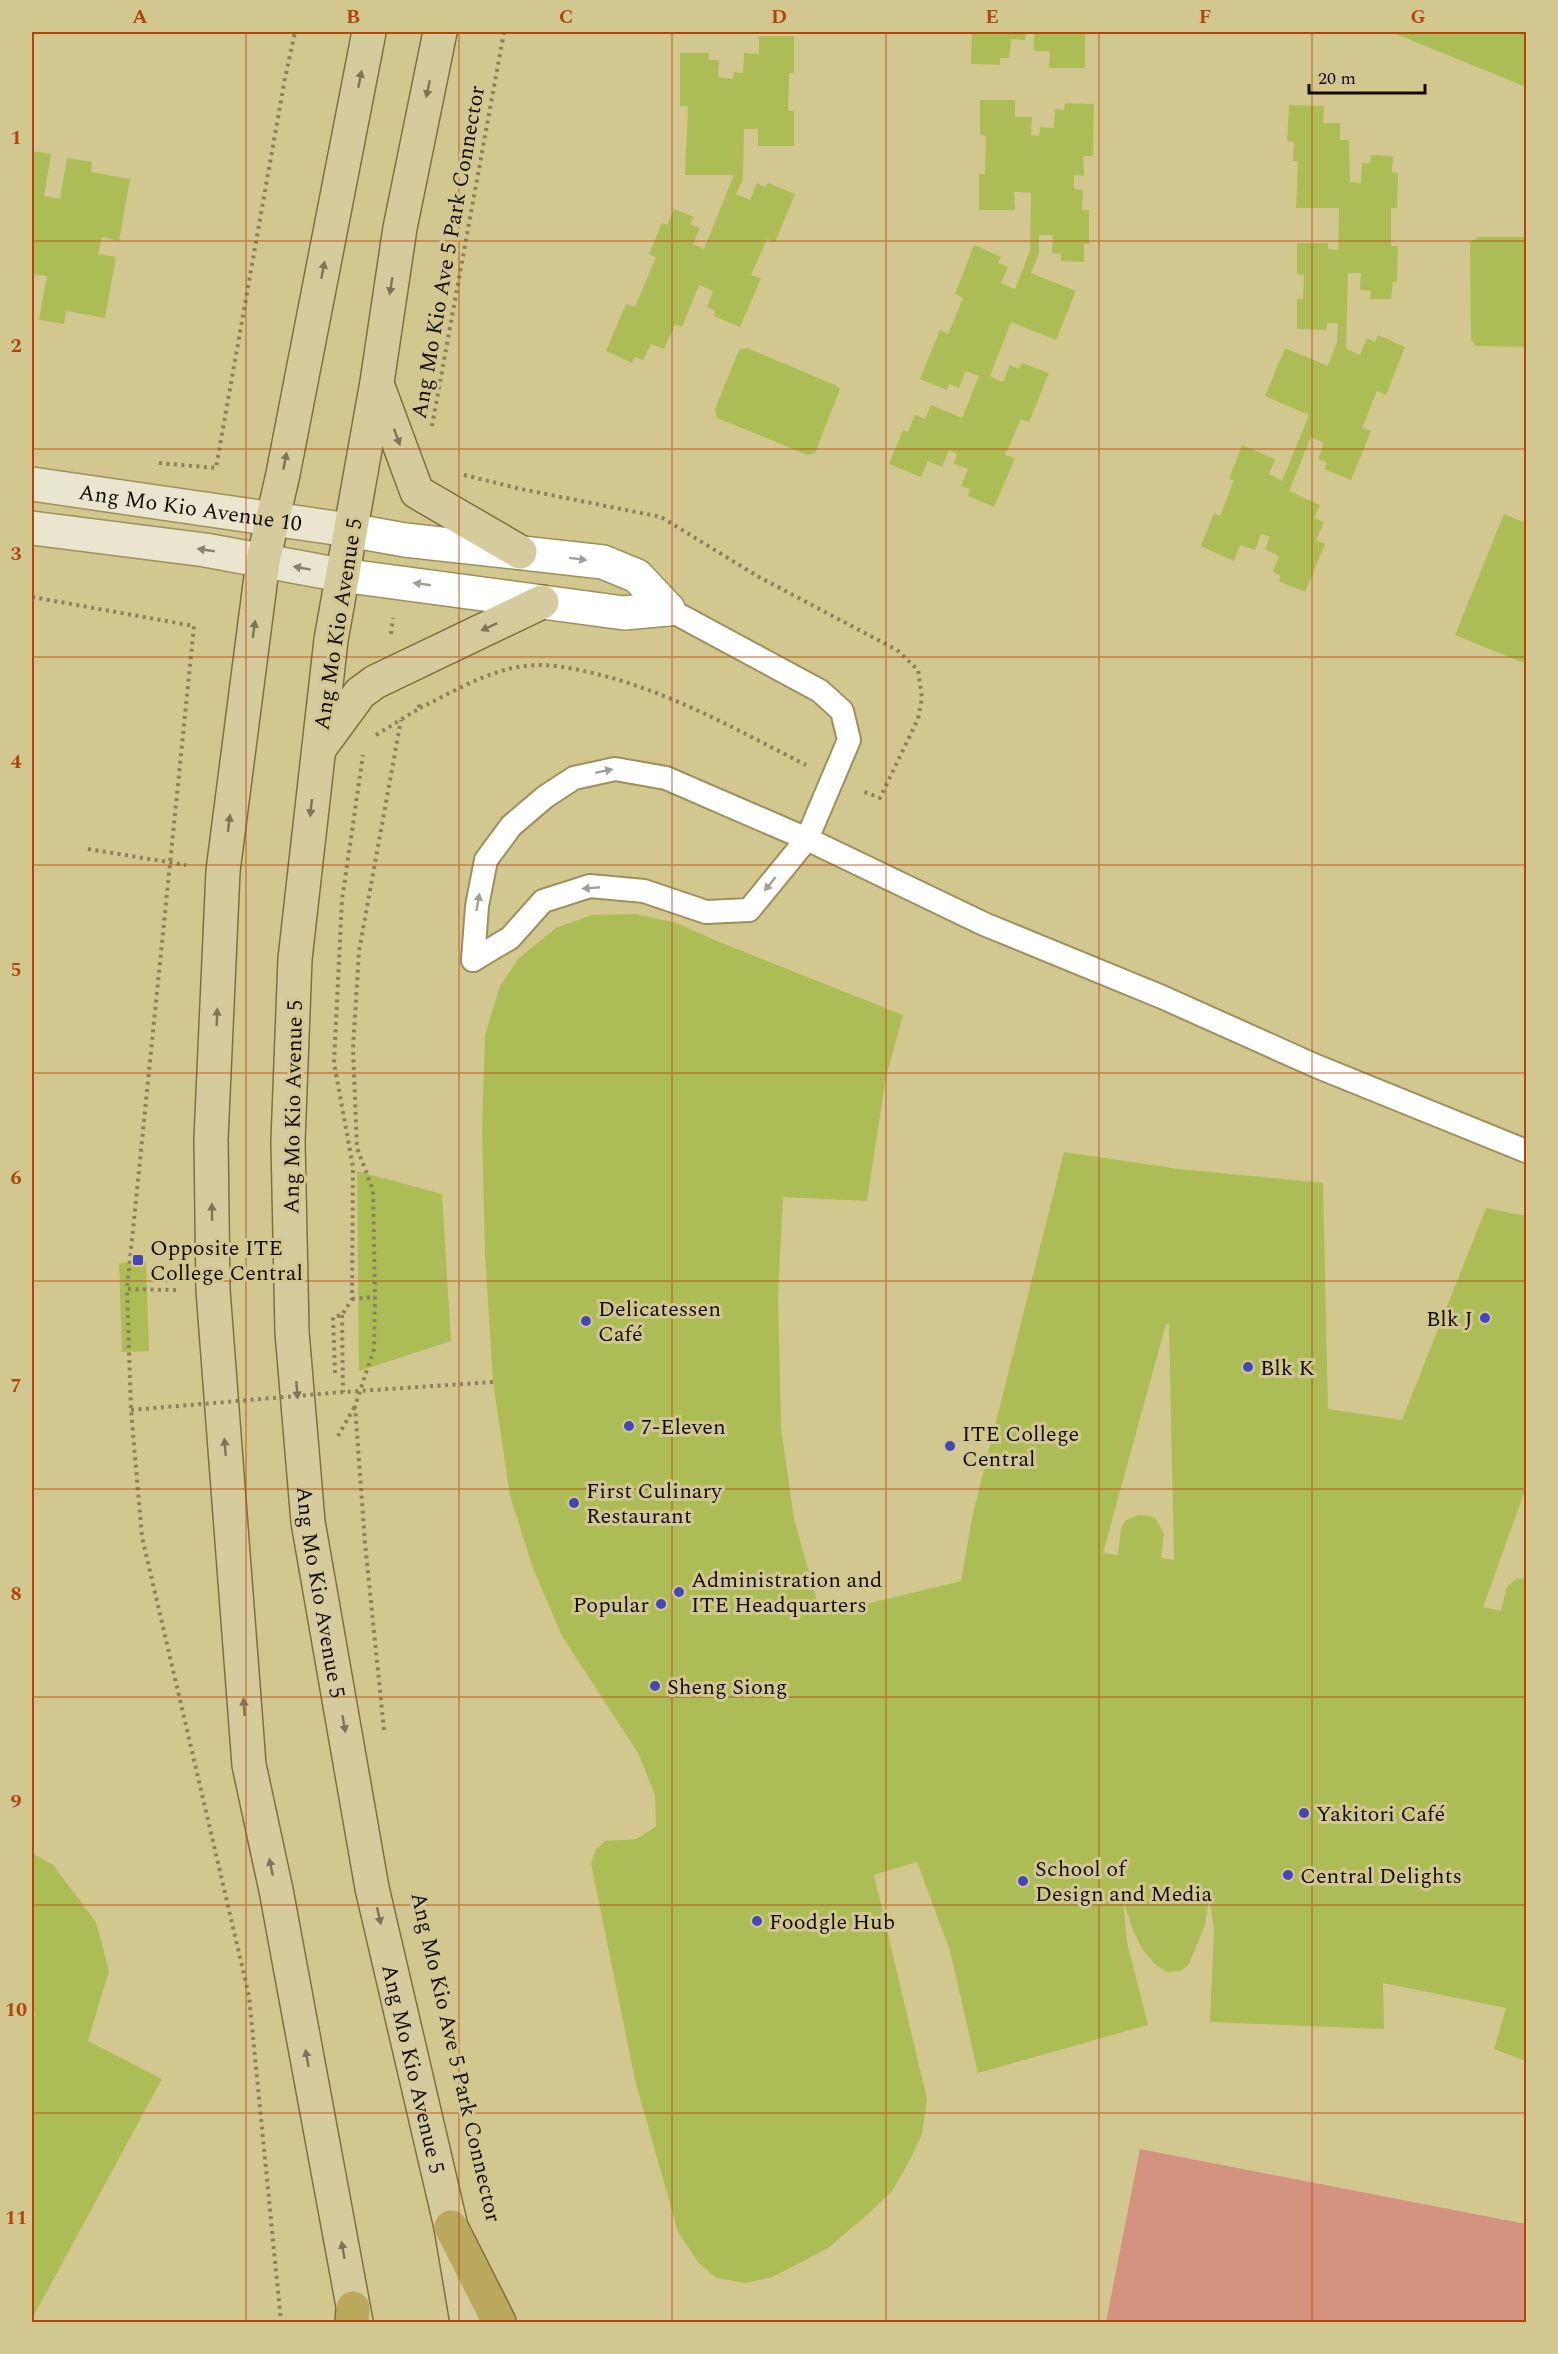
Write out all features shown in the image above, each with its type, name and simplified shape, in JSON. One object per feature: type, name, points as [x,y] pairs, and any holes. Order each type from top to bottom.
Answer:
[{"type":"highway","points":[[451,2227],[499,2322]]},
{"type":"main road","points":[[354,2318],[276,1890],[249,1765],[213,1290],[211,1139],[223,871],[263,561],[369,32]]},
{"type":"main road","name":"Ang Mo Kio Avenue 5","points":[[440,32],[400,228],[377,382],[341,575],[318,750],[295,959],[288,1141],[292,1332],[308,1522],[372,1888],[451,2227],[467,2322]]},
{"type":"main road","points":[[377,382],[417,492],[520,552]]},
{"type":"main road","name":"Ang Mo Kio Avenue 10","points":[[32,484],[349,530]]},
{"type":"main road","name":"Ang Mo Kio Avenue 10","points":[[32,528],[205,550],[341,575]]},
{"type":"main road","points":[[318,750],[360,693],[375,682],[542,602]]},
{"type":"street","points":[[349,530],[405,540],[603,562],[637,576],[668,609]]},
{"type":"street","points":[[341,575],[624,613],[668,609]]},
{"type":"lane","points":[[668,609],[820,691],[842,711],[849,740],[807,839],[749,910],[706,912],[644,891],[590,886],[543,901],[510,938],[472,960],[477,906],[486,860],[511,826],[545,797],[574,778],[615,769],[666,778],[807,839],[984,924],[1162,997],[1316,1066],[1527,1151]]},
{"type":"path","points":[[216,468],[295,32]]},
{"type":"path","name":"Ang Mo Kio Ave 5 Park Connector","points":[[431,433],[504,32]]},
{"type":"path","points":[[420,708],[489,675],[526,666],[566,666],[621,680],[676,700],[834,779],[880,798],[918,719],[922,698],[918,670],[897,650],[759,576],[661,517],[478,480],[460,473]]},
{"type":"path","points":[[32,597],[194,626],[127,1289],[131,1410],[142,1538],[249,1996],[281,2322]]},
{"type":"path","points":[[353,1167],[357,1148],[353,1048],[359,951],[401,719],[368,741]]},
{"type":"path","points":[[365,749],[342,900],[334,1063],[353,1167],[352,1299],[375,1297]]},
{"type":"path","points":[[88,849],[223,871]]},
{"type":"path","points":[[337,1439],[355,1406],[374,1349],[373,1190],[357,1148]]},
{"type":"path","points":[[127,1289],[213,1290]]},
{"type":"path","points":[[342,1315],[343,1392]]},
{"type":"path","points":[[131,1410],[493,1382]]},
{"type":"path","points":[[355,1406],[365,1543],[384,1731]]},
{"type":"shaded area","points":[[1140,2149],[1526,2224],[1526,2322],[1106,2322]]},
{"type":"building","points":[[972,32],[1026,32],[1025,40],[1011,39],[1009,58],[1000,58],[1000,65],[971,64]]},
{"type":"building","points":[[1034,32],[1085,33],[1085,68],[1049,68],[1050,51],[1034,51]]},
{"type":"building","points":[[1391,32],[1526,32],[1526,87]]},
{"type":"building","points":[[759,36],[794,36],[794,73],[789,73],[788,111],[794,111],[794,146],[758,146],[758,129],[744,129],[743,179],[736,194],[750,200],[757,183],[765,187],[768,183],[795,194],[775,242],[767,239],[751,275],[761,278],[740,327],[714,316],[715,311],[707,307],[713,291],[699,285],[682,327],[675,324],[664,349],[651,344],[643,360],[635,357],[632,363],[606,351],[626,304],[635,307],[656,257],[649,254],[662,223],[667,225],[674,209],[694,217],[690,224],[700,228],[693,244],[704,249],[734,175],[685,175],[688,106],[680,106],[680,53],[709,53],[709,60],[719,60],[718,77],[733,79],[734,72],[743,73],[744,53],[759,54]]},
{"type":"building","points":[[980,100],[1015,100],[1015,117],[1032,117],[1031,135],[1039,136],[1040,127],[1054,128],[1055,109],[1064,110],[1065,103],[1094,104],[1093,156],[1083,156],[1084,176],[1074,175],[1074,189],[1083,190],[1082,210],[1089,210],[1089,244],[1084,244],[1084,262],[1061,261],[1061,254],[1052,253],[1053,235],[1039,235],[1039,253],[1031,273],[1076,291],[1056,340],[1011,322],[990,376],[1003,382],[1010,365],[1019,369],[1022,363],[1049,373],[1029,422],[1021,419],[1005,455],[1015,458],[994,507],[968,496],[970,489],[961,486],[968,469],[954,464],[957,454],[949,450],[942,467],[928,461],[921,477],[889,464],[903,430],[908,432],[915,415],[925,419],[931,405],[962,418],[979,376],[965,371],[959,388],[949,384],[947,390],[920,379],[940,330],[948,334],[963,298],[955,294],[974,245],[1001,257],[998,263],[1008,267],[1001,283],[1015,289],[1030,251],[1031,193],[1014,192],[1015,210],[979,210],[979,174],[985,174],[986,136],[980,135]]},
{"type":"building","points":[[1289,105],[1324,106],[1323,123],[1340,123],[1340,140],[1349,140],[1350,182],[1361,183],[1362,163],[1370,163],[1371,155],[1393,156],[1392,172],[1398,173],[1397,208],[1391,208],[1391,246],[1398,246],[1397,282],[1393,282],[1391,299],[1370,299],[1371,291],[1360,290],[1361,273],[1348,273],[1346,349],[1360,355],[1367,338],[1375,342],[1378,335],[1405,347],[1386,395],[1377,391],[1362,428],[1371,431],[1351,480],[1324,469],[1327,463],[1318,459],[1324,443],[1311,437],[1289,491],[1320,505],[1314,518],[1324,522],[1316,540],[1325,544],[1305,592],[1279,581],[1281,576],[1273,572],[1279,556],[1265,549],[1270,537],[1261,534],[1255,550],[1240,545],[1234,561],[1201,546],[1214,513],[1220,516],[1234,480],[1229,479],[1242,445],[1275,459],[1269,474],[1282,481],[1309,415],[1265,396],[1285,348],[1328,366],[1337,342],[1338,323],[1327,323],[1327,330],[1297,329],[1297,299],[1303,299],[1304,275],[1297,274],[1297,243],[1328,243],[1328,249],[1338,250],[1339,208],[1296,208],[1298,161],[1293,161],[1294,142],[1287,141]]},
{"type":"building","points":[[32,151],[51,154],[44,196],[60,199],[67,158],[92,162],[91,172],[130,179],[119,241],[102,237],[98,254],[116,257],[105,318],[66,311],[64,324],[39,320],[47,276],[32,274]]},
{"type":"building","points":[[1478,237],[1526,237],[1526,347],[1476,346],[1471,340],[1470,242]]},
{"type":"building","points":[[747,348],[840,389],[815,453],[808,455],[717,418],[715,409],[739,350]]},
{"type":"building","points":[[1504,514],[1526,523],[1526,664],[1455,635]]},
{"type":"building","name":"ITE College Central","points":[[635,914],[677,923],[903,1015],[886,1077],[867,1201],[783,1197],[778,1295],[781,1428],[794,1519],[821,1615],[961,1581],[973,1513],[1064,1152],[1179,1169],[1323,1183],[1328,1409],[1402,1420],[1486,1208],[1526,1216],[1526,1488],[1483,1607],[1501,1611],[1507,1587],[1516,1579],[1526,1578],[1526,2061],[1494,2049],[1506,2008],[1383,1983],[1384,2029],[1210,2022],[1214,1929],[1209,1897],[1205,1925],[1189,1964],[1181,1971],[1167,1972],[1156,1965],[1142,1949],[1123,1901],[1127,1942],[1148,2025],[978,2073],[950,1951],[917,1862],[874,1875],[927,2099],[922,2134],[910,2160],[892,2191],[868,2214],[828,2248],[773,2277],[745,2283],[716,2278],[699,2263],[678,2232],[635,2080],[591,1863],[596,1850],[605,1841],[637,1839],[656,1826],[655,1795],[638,1753],[562,1636],[533,1568],[510,1496],[493,1382],[485,1254],[482,1131],[485,1035],[500,986],[519,958],[556,928],[592,915]],"holes":[[[1166,1324],[1169,1325],[1174,1560],[1161,1558],[1164,1534],[1156,1519],[1151,1516],[1138,1515],[1125,1521],[1121,1529],[1118,1555],[1103,1553]]]},
{"type":"building","points":[[357,1171],[442,1194],[451,1341],[359,1371]]},
{"type":"building","points":[[146,1261],[149,1351],[122,1352],[119,1263]]},
{"type":"building","points":[[32,1853],[53,1865],[96,1922],[109,1971],[88,2041],[162,2079],[32,2319],[32,2022],[36,2014],[32,2011]]},
{"type":"place","name":"Opposite ITE College Central","points":[[138,1260]]},
{"type":"place","name":"Blk J","points":[[1485,1318]]},
{"type":"place","name":"Delicatessen Café","points":[[586,1321]]},
{"type":"place","name":"Blk K","points":[[1248,1367]]},
{"type":"place","name":"7-Eleven","points":[[629,1426]]},
{"type":"place","name":"ITE College Central","points":[[950,1446]]},
{"type":"place","name":"First Culinary Restaurant","points":[[574,1503]]},
{"type":"place","name":"Administration and ITE Headquarters","points":[[679,1592]]},
{"type":"place","name":"Popular","points":[[661,1604]]},
{"type":"place","name":"Sheng Siong","points":[[655,1686]]},
{"type":"place","name":"Yakitori Café","points":[[1304,1813]]},
{"type":"place","name":"Central Delights","points":[[1288,1875]]},
{"type":"place","name":"School of Design and Media","points":[[1023,1881]]},
{"type":"place","name":"Foodgle Hub","points":[[757,1921]]}]
